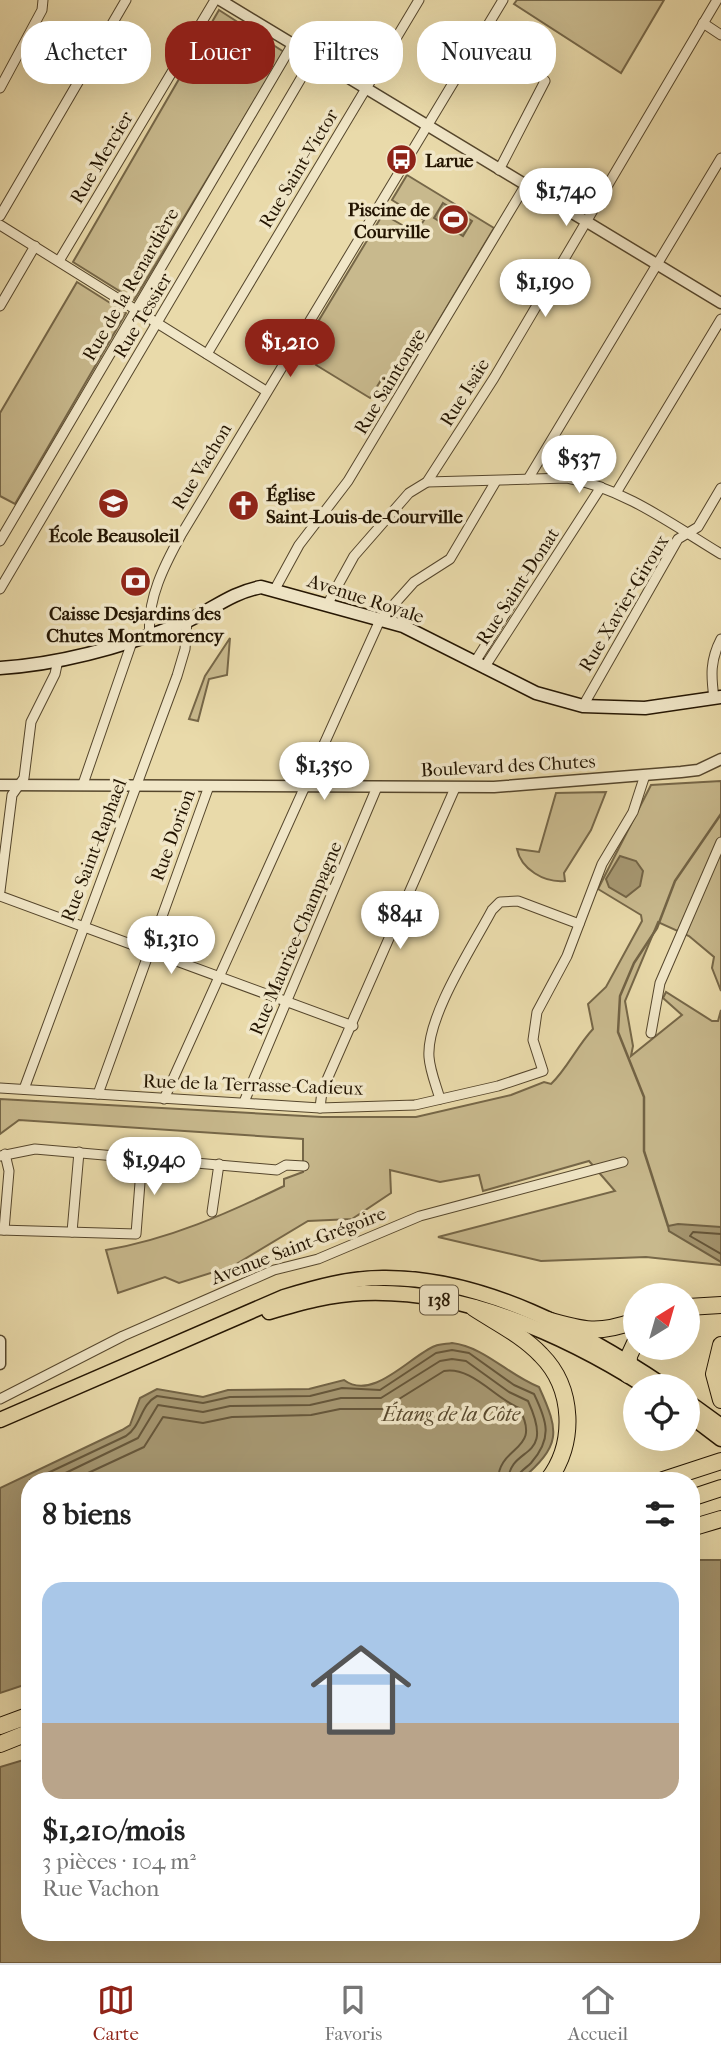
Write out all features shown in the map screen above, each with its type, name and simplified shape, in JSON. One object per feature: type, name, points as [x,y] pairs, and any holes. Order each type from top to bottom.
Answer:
[{"type":"highway","points":[[700,1306],[721,1305]]},
{"type":"highway","points":[[474,1308],[532,1346],[544,1357],[559,1381],[568,1414],[567,1439],[553,1472]]},
{"type":"highway","points":[[547,1320],[594,1331],[623,1325]]},
{"type":"highway","points":[[721,1345],[713,1374],[721,1400]]},
{"type":"highway","points":[[628,1370],[631,1360]]},
{"type":"highway","points":[[687,1472],[721,1461]]},
{"type":"highway","points":[[700,1477],[721,1471]]},
{"type":"highway","points":[[700,1496],[721,1488]]},
{"type":"highway","points":[[700,1525],[721,1519]]},
{"type":"highway","points":[[0,1725],[21,1718]]},
{"type":"highway","points":[[0,1744],[21,1736]]},
{"type":"main road","name":"Avenue Royale","points":[[0,668],[58,660],[132,642],[187,621],[240,591],[261,587],[403,626],[536,693],[583,706],[645,708],[717,698]]},
{"type":"main road","name":"138","points":[[0,1420],[303,1291],[327,1284],[383,1278],[467,1290],[547,1320]]},
{"type":"main road","name":"138","points":[[221,1326],[309,1301],[362,1293],[415,1296],[474,1308],[528,1326],[632,1374]]},
{"type":"main road","points":[[547,1320],[637,1374]]},
{"type":"main road","points":[[700,1411],[721,1426]]},
{"type":"main road","points":[[700,1423],[721,1439]]},
{"type":"street","points":[[0,88],[37,19],[43,0]]},
{"type":"street","points":[[0,216],[126,0]]},
{"type":"street","points":[[218,0],[289,43]]},
{"type":"street","name":"Rue Mercier","points":[[59,261],[218,0]]},
{"type":"street","name":"Rue Saint-Victor","points":[[207,354],[419,0]]},
{"type":"street","name":"Rue Vachon","points":[[490,21],[503,0]]},
{"type":"street","name":"Rue Isaïe","points":[[327,605],[354,556],[409,493],[427,482],[494,378],[584,221],[717,0]]},
{"type":"street","points":[[703,23],[721,34]]},
{"type":"street","name":"Rue de la Renardière","points":[[0,541],[289,50]]},
{"type":"street","name":"Rue Tessier","points":[[0,589],[298,84]]},
{"type":"street","points":[[357,84],[721,303]]},
{"type":"street","name":"Rue Vachon","points":[[150,636],[152,611],[163,566],[452,84]]},
{"type":"street","points":[[499,170],[543,84]]},
{"type":"street","points":[[528,479],[721,158]]},
{"type":"street","name":"Rue Saintonge","points":[[275,589],[299,545],[361,460],[526,186]]},
{"type":"street","points":[[0,225],[266,391]]},
{"type":"street","points":[[0,306],[35,246]]},
{"type":"street","points":[[615,493],[721,319]]},
{"type":"street","points":[[427,482],[567,478],[615,493],[721,554]]},
{"type":"street","points":[[164,1098],[380,620],[414,582],[450,559],[496,481]]},
{"type":"street","name":"Rue Saint-Donat","points":[[480,665],[601,487]]},
{"type":"street","name":"Rue Xavier-Giroux","points":[[583,706],[678,539],[698,527],[721,488]]},
{"type":"street","points":[[480,665],[522,587]]},
{"type":"street","name":"Rue Saint-Raphael","points":[[24,1089],[177,676],[185,649],[187,621]]},
{"type":"street","points":[[717,698],[711,673],[713,657],[721,639]]},
{"type":"street","points":[[83,784],[132,642]]},
{"type":"street","points":[[58,660],[55,674],[31,722],[24,778],[12,795],[0,893],[148,952],[353,1026]]},
{"type":"street","name":"Boulevard des Chutes","points":[[0,785],[455,788],[698,770],[721,759]]},
{"type":"street","points":[[440,1099],[430,1066],[430,1040],[449,989],[492,910],[500,902],[518,901],[579,924],[602,864],[633,812],[645,775]]},
{"type":"street","name":"Rue Dorion","points":[[99,1094],[209,786]]},
{"type":"street","name":"Rue Maurice-Champagne","points":[[244,1102],[377,787]]},
{"type":"street","points":[[320,1108],[322,1091],[353,1026],[455,788]]},
{"type":"street","points":[[651,1033],[660,982],[721,842]]},
{"type":"street","name":"Rue de la Terrasse-Cadieux","points":[[0,1088],[320,1108],[415,1105],[498,1086],[543,1071],[533,1040],[537,1012],[567,956],[579,924]]},
{"type":"street","points":[[142,1157],[136,1234],[2,1230],[9,1171],[3,1155],[35,1149],[142,1157],[277,1170],[286,1165],[304,1166]]},
{"type":"street","points":[[72,1232],[79,1152]]},
{"type":"street","name":"Avenue Saint-Grégoire","points":[[0,1399],[123,1336],[274,1270],[318,1259],[420,1216],[623,1162]]},
{"type":"street","points":[[212,1212],[219,1164]]},
{"type":"street","points":[[0,1341],[0,1364]]},
{"type":"shaded area","points":[[517,0],[664,0],[621,73],[556,31],[556,21],[540,21],[514,4]]},
{"type":"shaded area","points":[[219,10],[236,21],[213,21]]},
{"type":"shaded area","points":[[275,46],[284,52],[275,67]]},
{"type":"shaded area","points":[[176,84],[265,84],[134,300],[73,262]]},
{"type":"shaded area","points":[[407,175],[494,228],[399,387],[383,377],[370,398],[316,365],[321,355],[304,345],[383,214],[416,233],[424,220],[392,200]]},
{"type":"shaded area","points":[[77,282],[126,313],[15,504],[0,496],[0,413]]},
{"type":"shaded area","points":[[230,638],[227,675],[209,679],[198,721],[189,719],[205,676]]},
{"type":"shaded area","points":[[721,781],[721,991],[712,968],[714,957],[689,936],[658,922],[625,1001],[633,1046],[631,1056],[682,1015],[663,998],[666,992],[712,1021],[718,1021],[721,1010],[721,1265],[646,1257],[541,1261],[438,1237],[615,1191],[589,1161],[483,1191],[479,1175],[440,1182],[390,1170],[391,1193],[352,1219],[308,1221],[233,1266],[179,1283],[165,1277],[118,1293],[106,1250],[153,1239],[197,1224],[284,1186],[284,1179],[303,1172],[303,1139],[19,1120],[0,1134],[0,1099],[322,1117],[416,1117],[511,1095],[544,1082],[551,1084],[593,1029],[588,1004],[606,987],[642,921],[641,915],[598,889],[651,785]]},
{"type":"shaded area","points":[[606,792],[591,830],[564,873],[565,881],[542,877],[523,863],[517,849],[539,852],[556,793]]},
{"type":"water","name":"Piscine de Courville","points":[[443,203],[472,221],[463,236],[434,218]]},
{"type":"water","points":[[620,856],[636,861],[643,871],[640,886],[626,897],[609,887],[606,879]]},
{"type":"water","points":[[678,1224],[721,1227],[721,1262],[669,1231],[668,1226]]},
{"type":"water","name":"Étang de la Côte","points":[[452,1343],[475,1350],[539,1387],[551,1416],[553,1438],[544,1457],[530,1472],[34,1472],[130,1425],[140,1398],[157,1389],[203,1397],[228,1390],[309,1389],[344,1380],[355,1385],[367,1385],[391,1375],[435,1346]]},
{"type":"water","name":"Étang de la Côte","points":[[21,1478],[21,1686],[0,1693],[0,1488]]},
{"type":"water","points":[[700,1560],[721,1560],[721,1963],[0,1963],[0,1767],[21,1761],[21,1941],[700,1941]]},
{"type":"waterway","points":[[668,1226],[644,1151],[644,1097],[618,1032],[620,996],[634,963],[657,928],[675,881],[721,814]]},
{"type":"place","name":"Larue","points":[[402,160]]},
{"type":"place","name":"Piscine de Courville","points":[[453,220]]},
{"type":"place","name":"École Beausoleil","points":[[114,504]]},
{"type":"place","name":"Église Saint-Louis-de-Courville","points":[[243,505]]},
{"type":"place","name":"Caisse Desjardins des Chutes Montmorency","points":[[135,582]]}]
